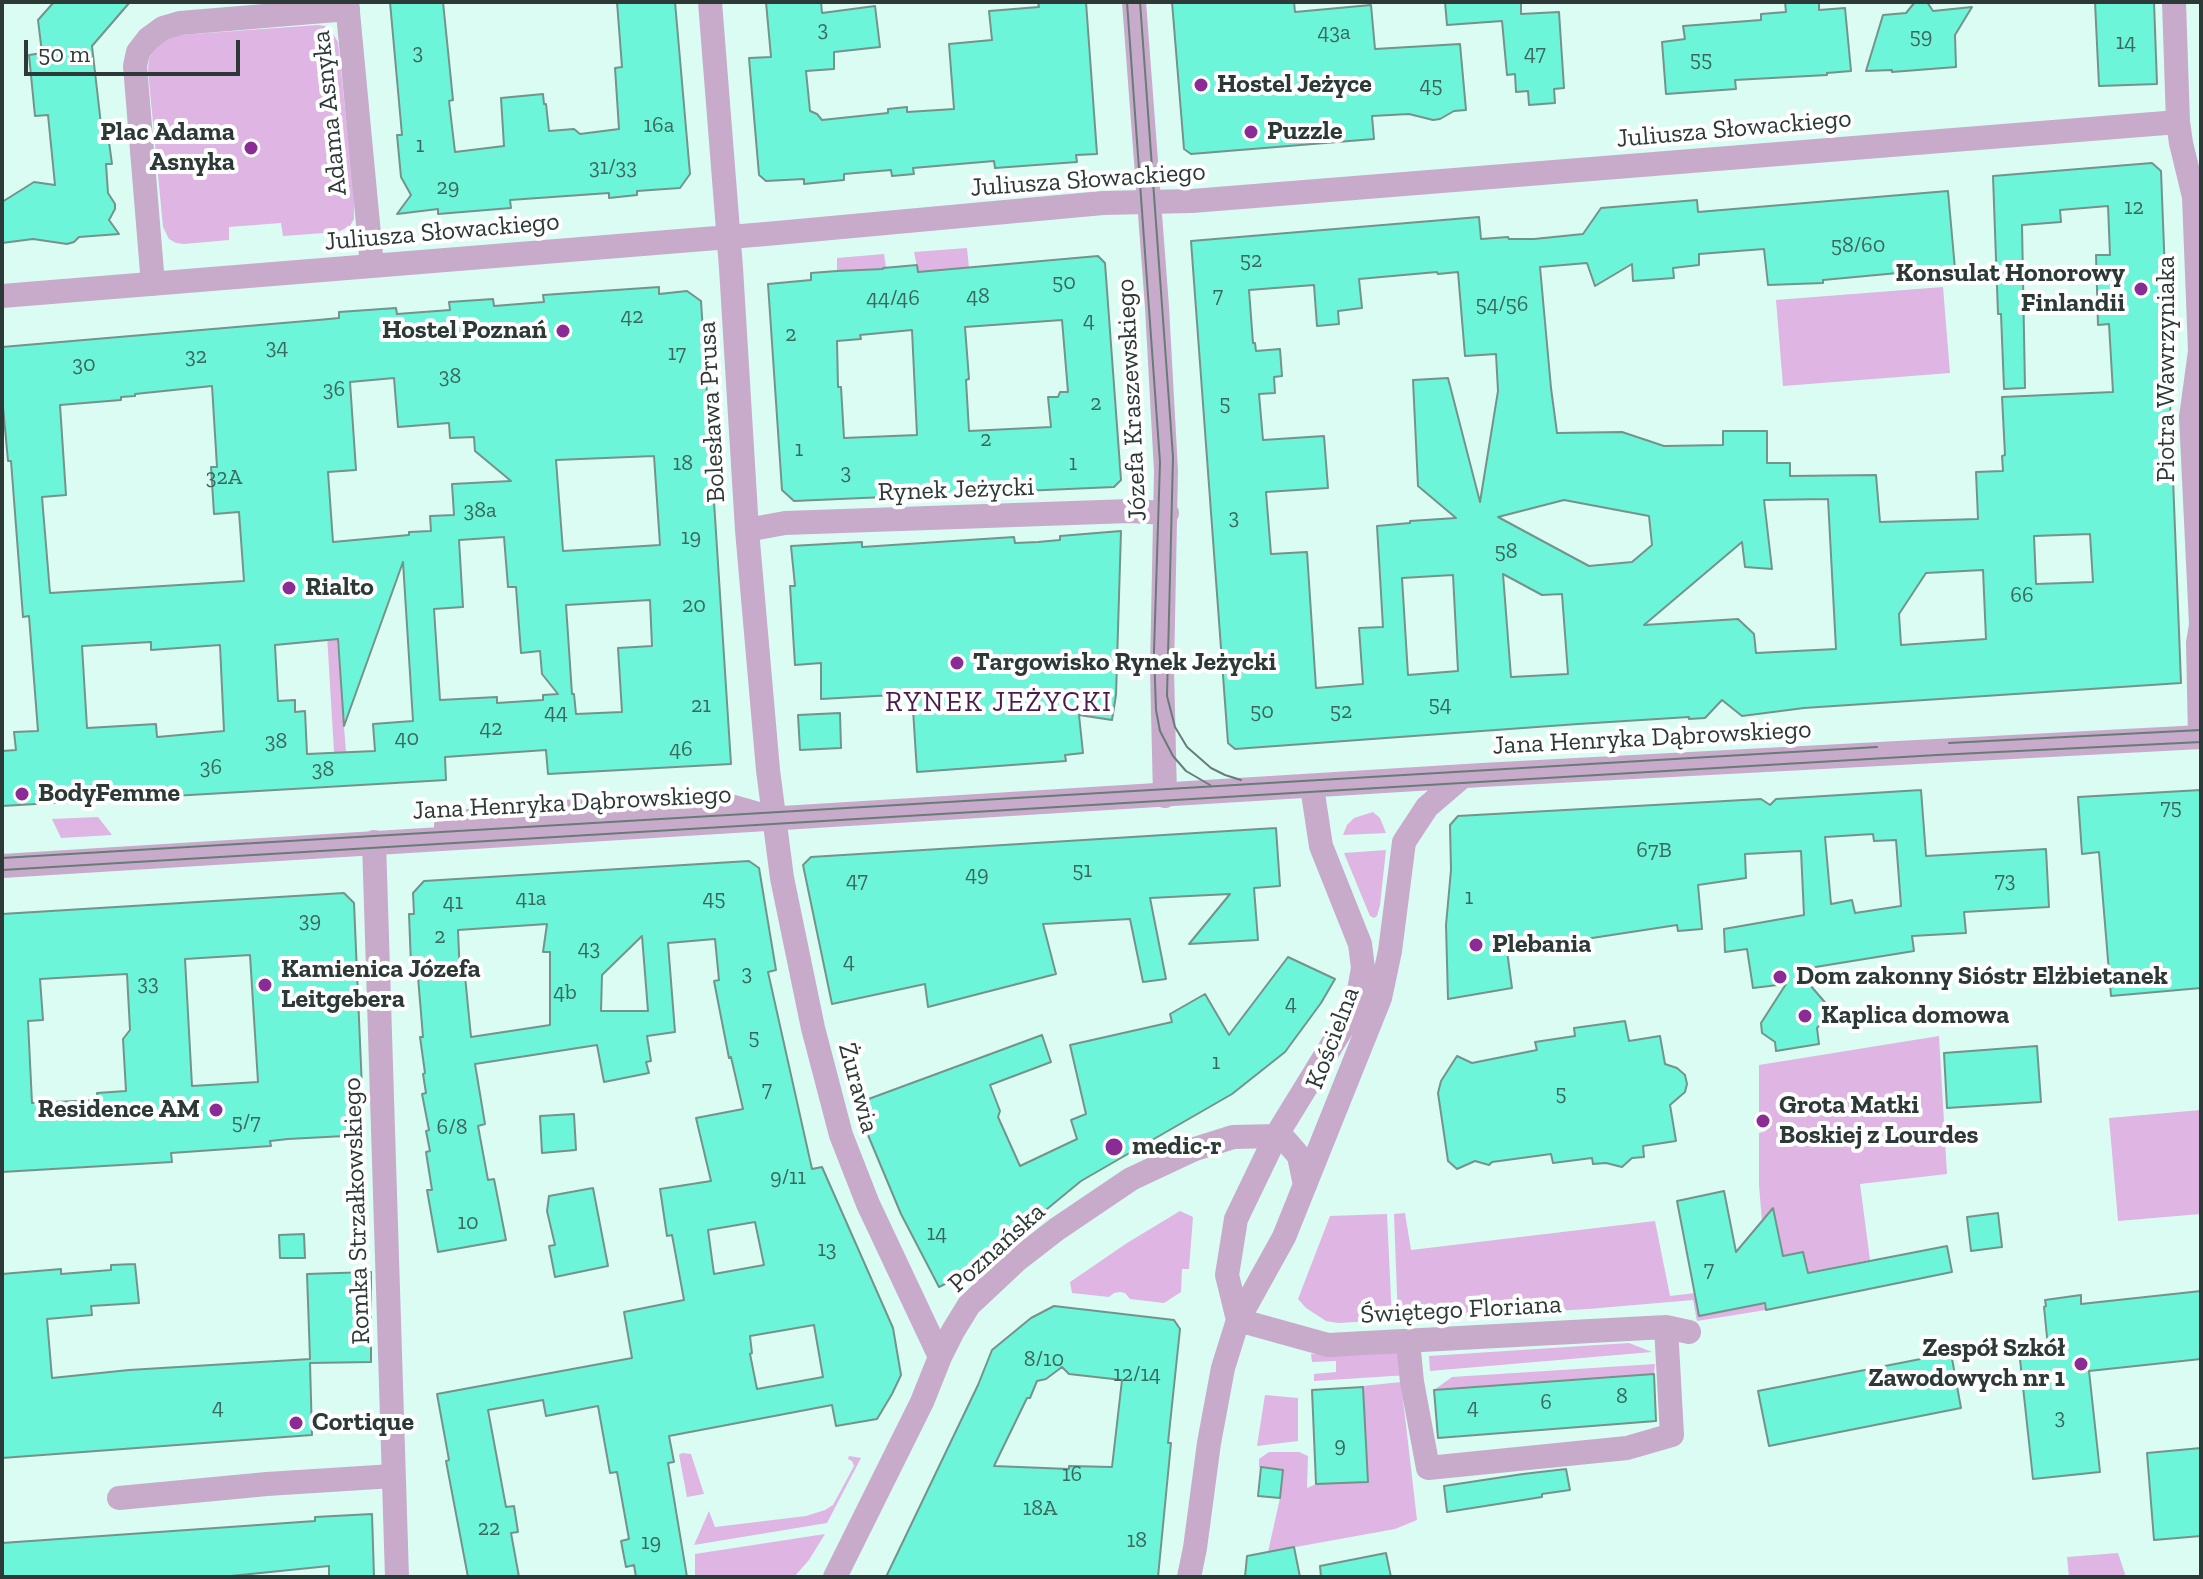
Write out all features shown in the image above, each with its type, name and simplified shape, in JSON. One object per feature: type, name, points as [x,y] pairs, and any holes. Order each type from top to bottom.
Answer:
[{"type":"street","name":"Bolesława Prusa","points":[[710,2],[729,237],[747,530],[774,819]]},
{"type":"street","name":"Józefa Kraszewskiego","points":[[1134,2],[1166,471],[1162,669],[1165,796]]},
{"type":"street","name":"Piotra Wawrzyniaka","points":[[2174,2],[2178,122],[2194,197],[2200,351],[2191,417],[2201,625],[2198,643],[2201,737]]},
{"type":"street","name":"Adama Asnyka","points":[[348,6],[372,266]]},
{"type":"street","points":[[153,284],[135,66],[138,52],[148,39],[163,28],[180,23],[348,6]]},
{"type":"street","name":"Juliusza Słowackiego","points":[[2,296],[729,237],[1103,203],[1149,204],[2178,122]]},
{"type":"street","name":"Rynek Jeżycki","points":[[747,530],[785,523],[1130,511],[1167,513]]},
{"type":"street","name":"Jana Henryka Dąbrowskiego","points":[[2,866],[1462,777],[2201,737]]},
{"type":"street","name":"Kościelna","points":[[1189,1577],[1214,1413],[1223,1368],[1238,1320],[1284,1237],[1380,998],[1392,939],[1404,842],[1427,807],[1462,777]]},
{"type":"street","name":"Kościelna","points":[[1238,1320],[1227,1275],[1236,1219],[1276,1136],[1346,1022],[1358,996],[1363,968],[1360,944],[1321,846],[1312,787]]},
{"type":"street","name":"Żurawia","points":[[774,819],[791,926],[833,1109],[868,1204],[940,1357]]},
{"type":"street","name":"Romka Strzałkowskiego","points":[[374,842],[397,1577]]},
{"type":"street","points":[[1276,1136],[1286,1141],[1299,1156],[1305,1185]]},
{"type":"street","name":"Poznańska","points":[[835,1577],[922,1402],[940,1357],[969,1305],[1017,1260],[1131,1179],[1195,1149],[1233,1137],[1276,1136]]},
{"type":"street","name":"Świętego Floriana","points":[[1238,1320],[1328,1345],[1408,1341],[1677,1329],[1672,1435],[1627,1448],[1428,1468],[1412,1382],[1408,1341]]},
{"type":"street","points":[[119,1498],[393,1476]]},
{"type":"street","name":"Kościelna","points":[[1195,1548],[1202,1577]]},
{"type":"shaded area","name":"Plac Adama Asnyka","points":[[318,25],[330,29],[338,42],[354,194],[354,219],[350,226],[338,232],[283,236],[281,223],[229,227],[229,240],[184,244],[169,239],[163,227],[148,71],[149,58],[156,47],[179,35]]},
{"type":"shaded area","points":[[967,248],[969,268],[918,272],[914,252]]},
{"type":"shaded area","points":[[884,254],[886,267],[883,268],[883,275],[846,278],[845,271],[837,271],[837,258]]},
{"type":"shaded area","points":[[1943,287],[1950,373],[1783,386],[1776,300]]},
{"type":"shaded area","points":[[334,600],[346,752],[334,752],[325,601]]},
{"type":"shaded area","points":[[1373,812],[1380,818],[1386,833],[1343,835],[1354,818]]},
{"type":"shaded area","points":[[98,817],[112,835],[61,838],[52,819]]},
{"type":"shaded area","points":[[1386,850],[1380,905],[1374,918],[1370,916],[1344,853]]},
{"type":"shaded area","points":[[1939,1036],[1947,1174],[1860,1184],[1870,1260],[1808,1272],[1803,1252],[1783,1256],[1775,1219],[1762,1222],[1759,1133],[1766,1131],[1768,1124],[1759,1115],[1759,1065]]},
{"type":"shaded area","points":[[2201,1110],[2201,1214],[2118,1221],[2109,1118]]},
{"type":"shaded area","points":[[1180,1211],[1193,1217],[1189,1269],[1182,1269],[1181,1292],[1164,1303],[1130,1299],[1120,1292],[1109,1297],[1072,1293],[1070,1282]]},
{"type":"shaded area","points":[[1405,1213],[1411,1250],[1655,1221],[1670,1296],[1695,1293],[1763,1303],[1766,1310],[1697,1321],[1693,1300],[1398,1320],[1394,1214]]},
{"type":"shaded area","points":[[1387,1214],[1392,1320],[1338,1323],[1326,1321],[1306,1308],[1298,1299],[1330,1216]]},
{"type":"shaded area","points":[[1629,1343],[1652,1352],[1430,1371],[1429,1356]]},
{"type":"shaded area","points":[[1407,1348],[1408,1375],[1314,1381],[1314,1374],[1336,1372],[1336,1361],[1312,1362],[1311,1354]]},
{"type":"shaded area","points":[[1655,1364],[1654,1374],[1434,1390],[1452,1377]]},
{"type":"shaded area","points":[[1401,1382],[1417,1520],[1395,1529],[1268,1552],[1283,1470],[1259,1467],[1259,1459],[1269,1452],[1299,1452],[1308,1456],[1307,1488],[1316,1484],[1368,1482],[1363,1386]]},
{"type":"shaded area","points":[[1265,1395],[1298,1398],[1298,1441],[1257,1446]]},
{"type":"shaded area","points":[[691,1454],[704,1494],[687,1497],[679,1455]]},
{"type":"shaded area","points":[[849,1456],[861,1458],[827,1523],[694,1545],[709,1511],[715,1527],[806,1516],[825,1510],[833,1505],[854,1466]]},
{"type":"shaded area","points":[[825,1534],[794,1577],[695,1577],[695,1554]]},
{"type":"shaded area","points":[[2118,1553],[2126,1577],[2069,1577],[2067,1557]]},
{"type":"building","points":[[54,2],[130,2],[92,46],[103,142],[109,142],[112,164],[106,164],[108,193],[115,204],[109,220],[119,234],[79,237],[67,244],[33,239],[2,243],[2,202],[34,182],[55,185],[48,115],[35,116],[29,55],[42,53],[38,20]]},
{"type":"building","points":[[390,2],[443,2],[455,152],[504,146],[501,98],[543,94],[549,131],[574,129],[580,134],[619,129],[615,68],[622,67],[617,2],[675,2],[690,174],[680,188],[637,191],[637,195],[609,198],[609,193],[510,200],[511,208],[438,214],[438,209],[397,214],[411,195],[401,177],[397,135],[402,135]]},
{"type":"building","points":[[766,2],[821,2],[822,13],[875,6],[880,47],[834,52],[834,69],[806,71],[810,111],[822,120],[888,113],[888,109],[907,107],[907,112],[954,109],[949,44],[992,40],[989,11],[1039,7],[1038,2],[1086,2],[1097,154],[1076,155],[1077,162],[995,168],[994,161],[913,168],[914,174],[892,176],[891,170],[844,174],[844,180],[804,184],[804,179],[766,181],[759,175],[749,58],[771,57]]},
{"type":"building","points":[[1172,2],[1294,2],[1295,12],[1371,5],[1375,49],[1460,44],[1466,110],[1454,111],[1433,120],[1409,114],[1372,116],[1374,139],[1191,154],[1184,149]]},
{"type":"building","points":[[1445,2],[1521,2],[1521,14],[1559,12],[1564,88],[1554,89],[1555,103],[1529,105],[1528,91],[1516,92],[1515,74],[1507,75],[1502,21],[1447,25]]},
{"type":"building","points":[[1785,2],[1819,2],[1819,10],[1845,8],[1851,71],[1735,80],[1736,89],[1666,94],[1662,42],[1685,39],[1683,26],[1761,20],[1761,14],[1786,12]]},
{"type":"building","points":[[1915,2],[1927,2],[1933,11],[1972,7],[1955,35],[1956,67],[1866,71],[1883,15],[1906,13]]},
{"type":"building","points":[[2095,2],[2154,2],[2157,84],[2099,86]]},
{"type":"building","points":[[2152,163],[2161,171],[2181,683],[1804,708],[1742,716],[1722,700],[1705,718],[1235,749],[1228,743],[1191,241],[1479,217],[1481,239],[1534,239],[1583,234],[1601,208],[1697,200],[1698,212],[1948,191],[1955,269],[1942,272],[1768,285],[1764,249],[1699,254],[1699,265],[1673,268],[1674,278],[1633,281],[1632,264],[1595,286],[1587,263],[1540,267],[1551,388],[1557,433],[1622,432],[1664,446],[1723,445],[1723,431],[1767,431],[1767,463],[1790,463],[1790,476],[1876,475],[1880,522],[1978,519],[1976,472],[2003,471],[2002,397],[2113,392],[2109,324],[2098,325],[2096,255],[2110,255],[2108,206],[2060,210],[2061,222],[2022,225],[2025,388],[2004,389],[1993,176]],"holes":[[[1458,272],[1465,356],[1496,354],[1498,391],[1480,502],[1448,378],[1413,380],[1418,486],[1456,518],[1377,526],[1383,627],[1359,628],[1363,684],[1316,688],[1307,552],[1271,554],[1266,492],[1328,488],[1324,436],[1263,440],[1259,394],[1275,393],[1274,377],[1282,376],[1280,349],[1256,351],[1249,290],[1314,285],[1317,326],[1339,324],[1338,311],[1362,308],[1359,279]],[[1828,499],[1836,649],[1756,653],[1754,634],[1738,619],[1644,625],[1742,542],[1745,567],[1772,569],[1764,500]],[[1564,500],[1649,516],[1652,545],[1632,562],[1589,566],[1498,517]],[[2090,534],[2093,582],[2036,584],[2034,536]],[[1983,570],[1986,639],[1901,645],[1899,614],[1926,573]],[[1503,574],[1542,595],[1562,594],[1568,674],[1511,677]],[[1453,575],[1458,671],[1408,675],[1402,578]]]},
{"type":"building","points":[[1098,256],[1105,263],[1121,480],[1114,487],[794,501],[782,490],[768,284],[811,280],[811,273],[917,265],[918,272]],"holes":[[[1062,320],[1068,392],[1060,392],[1058,397],[1048,397],[1051,427],[969,431],[965,327]],[[912,330],[917,435],[844,438],[837,341],[861,339],[860,335]]]},
{"type":"building","points":[[659,287],[659,294],[687,291],[701,301],[731,764],[548,774],[546,750],[445,757],[446,780],[2,806],[2,751],[16,750],[14,732],[38,731],[29,616],[23,617],[11,461],[8,461],[2,396],[2,347],[339,318],[339,312],[396,308],[397,314],[450,310],[449,302],[493,299],[494,306],[544,302],[543,295]],"holes":[[[394,378],[398,427],[449,423],[450,438],[474,437],[475,451],[511,481],[452,484],[454,515],[430,516],[431,531],[333,542],[328,472],[356,470],[350,382]],[[212,386],[217,467],[211,467],[214,514],[239,512],[244,581],[50,593],[42,497],[66,495],[60,405]],[[654,456],[660,545],[563,551],[556,460]],[[504,537],[508,587],[516,587],[521,653],[540,651],[542,674],[558,694],[543,695],[543,700],[497,703],[497,697],[440,700],[434,609],[463,607],[459,540]],[[403,562],[413,721],[373,724],[375,751],[307,754],[305,711],[295,712],[295,700],[278,701],[275,645],[338,639],[344,726]],[[650,600],[652,646],[618,648],[622,712],[576,714],[566,605]],[[151,642],[151,650],[220,645],[224,731],[157,737],[156,724],[87,728],[82,646]]]},
{"type":"building","name":"Targowisko Rynek Jeżycki","points":[[1121,531],[1116,695],[1112,720],[1079,715],[1083,753],[1065,755],[1066,761],[917,772],[912,694],[821,699],[821,663],[795,665],[790,586],[795,586],[791,546],[862,542],[862,547],[1014,537],[1015,543],[1038,542],[1060,540],[1060,536]]},
{"type":"building","points":[[840,713],[841,748],[800,750],[798,715]]},
{"type":"building","points":[[1921,790],[1926,856],[2046,849],[2049,907],[1964,912],[1966,933],[1912,936],[1914,951],[1797,970],[1829,1007],[1829,1015],[1817,1028],[1819,1044],[1776,1051],[1775,1042],[1762,1033],[1761,1023],[1786,984],[1753,988],[1747,949],[1725,952],[1724,929],[1804,915],[1801,851],[1745,854],[1746,878],[1698,885],[1702,929],[1678,931],[1677,925],[1507,951],[1512,988],[1448,999],[1446,925],[1451,870],[1450,825],[1458,816],[1761,799],[1770,805],[1776,799]],"holes":[[[1873,834],[1874,841],[1896,840],[1901,906],[1855,913],[1852,900],[1831,904],[1825,837]]]},
{"type":"building","points":[[2201,790],[2201,988],[2111,996],[2099,852],[2082,854],[2078,797]]},
{"type":"building","points":[[1276,828],[1280,886],[1254,888],[1258,940],[1189,944],[1230,894],[1150,898],[1166,979],[1143,982],[1130,919],[1043,924],[1056,974],[928,1007],[925,984],[832,1004],[803,865],[811,857]]},
{"type":"building","points":[[749,861],[759,868],[776,970],[768,972],[812,1169],[822,1167],[893,1328],[901,1375],[877,1419],[836,1426],[832,1405],[669,1436],[674,1462],[668,1463],[687,1577],[636,1577],[634,1565],[626,1567],[621,1541],[629,1539],[617,1472],[610,1473],[598,1406],[546,1416],[543,1400],[488,1410],[506,1507],[514,1506],[518,1532],[511,1533],[519,1577],[468,1577],[437,1394],[632,1358],[624,1312],[684,1300],[672,1235],[667,1236],[660,1189],[711,1181],[696,1118],[743,1109],[714,981],[719,980],[715,939],[668,943],[675,1032],[647,1036],[651,1061],[646,1062],[649,1073],[604,1082],[597,1045],[475,1064],[485,1124],[478,1126],[488,1180],[494,1179],[506,1240],[438,1252],[427,1190],[432,1190],[426,1152],[430,1151],[426,1131],[429,1130],[422,1094],[426,1093],[420,1037],[423,1037],[417,965],[411,965],[409,914],[414,914],[413,893],[424,881]],"holes":[[[547,924],[543,952],[550,952],[550,1025],[471,1037],[465,976],[460,976],[458,930]],[[642,936],[648,1011],[601,1011],[602,975]],[[755,1222],[764,1265],[714,1274],[708,1230]],[[814,1325],[823,1377],[757,1389],[750,1336]]]},
{"type":"building","points":[[344,893],[354,903],[364,1135],[288,1139],[270,1141],[271,1146],[171,1153],[172,1162],[2,1172],[2,914]],"holes":[[[250,955],[258,1082],[192,1086],[185,959]],[[127,974],[130,1030],[123,1039],[126,1091],[97,1093],[98,1100],[32,1103],[28,1021],[43,1020],[40,979]]]},
{"type":"building","points":[[1288,957],[1335,979],[1285,1052],[1232,1094],[1081,1181],[973,1270],[939,1287],[901,1214],[855,1104],[1042,1035],[1051,1062],[990,1085],[1000,1111],[998,1117],[1020,1166],[1077,1139],[1071,1120],[1086,1114],[1070,1045],[1172,1022],[1170,1014],[1205,994],[1229,1035]]},
{"type":"building","points":[[1625,1021],[1629,1041],[1660,1036],[1665,1064],[1685,1075],[1685,1092],[1670,1105],[1676,1141],[1643,1146],[1644,1157],[1632,1158],[1622,1167],[1593,1164],[1592,1158],[1553,1163],[1551,1154],[1492,1162],[1489,1165],[1475,1161],[1457,1169],[1448,1161],[1438,1093],[1441,1081],[1457,1056],[1472,1063],[1537,1050],[1535,1042],[1575,1036],[1574,1028]]},
{"type":"building","points":[[2037,1046],[2041,1102],[1947,1108],[1944,1053]]},
{"type":"building","points":[[574,1114],[576,1150],[542,1153],[540,1116]]},
{"type":"building","points":[[593,1188],[608,1266],[555,1277],[549,1246],[555,1245],[547,1211],[549,1196]]},
{"type":"building","points":[[1724,1191],[1736,1252],[1773,1208],[1783,1256],[1803,1252],[1808,1273],[1947,1246],[1952,1272],[1766,1310],[1765,1303],[1699,1316],[1677,1201]]},
{"type":"building","points":[[1998,1213],[2002,1247],[1971,1251],[1967,1217]]},
{"type":"building","points":[[304,1234],[305,1258],[280,1258],[279,1235]]},
{"type":"building","points":[[135,1264],[139,1303],[91,1306],[92,1315],[47,1319],[52,1378],[310,1359],[307,1274],[371,1272],[371,1362],[310,1363],[312,1435],[2,1458],[2,1274],[61,1269],[61,1274],[111,1270],[111,1265]]},
{"type":"building","points":[[2201,1291],[2201,1359],[2089,1371],[2100,1472],[2033,1479],[2019,1350],[2048,1347],[2045,1300],[2081,1295],[2081,1304]]},
{"type":"building","points":[[1054,1306],[1174,1320],[1180,1329],[1158,1577],[886,1577],[992,1350],[1031,1318]],"holes":[[[1062,1367],[1069,1374],[1122,1380],[1112,1467],[994,1466],[1037,1381],[1046,1379]]]},
{"type":"building","points":[[1951,1353],[1961,1408],[1769,1446],[1758,1391]]},
{"type":"building","points":[[1654,1374],[1656,1421],[1438,1438],[1434,1390]]},
{"type":"building","points":[[1363,1387],[1368,1482],[1316,1484],[1312,1390]]},
{"type":"building","points":[[2201,1448],[2201,1536],[2154,1540],[2147,1453]]},
{"type":"building","points":[[1261,1467],[1283,1470],[1280,1498],[1258,1496]]},
{"type":"building","points":[[1566,1469],[1570,1490],[1447,1512],[1444,1486]]},
{"type":"building","points":[[372,1514],[374,1577],[329,1577],[329,1566],[221,1577],[2,1577],[2,1543],[315,1521],[315,1517]]},
{"type":"building","points":[[1294,1547],[1300,1577],[1245,1577],[1247,1556]]},
{"type":"building","points":[[1386,1553],[1391,1577],[1321,1577],[1320,1566]]},
{"type":"tram line","points":[[1127,2],[1160,462],[1154,652],[1156,710],[1160,731],[1173,756],[1186,771],[1210,785]]},
{"type":"tram line","points":[[1140,2],[1173,457],[1167,696],[1175,727],[1187,747],[1211,768],[1241,780]]},
{"type":"tram line","points":[[1949,743],[2201,730]]},
{"type":"tram line","points":[[2,870],[2201,742]]},
{"type":"tram line","points":[[2,858],[1877,747]]},
{"type":"place","name":"Hostel Jeżyce","points":[[1201,85]]},
{"type":"place","name":"Puzzle","points":[[1251,132]]},
{"type":"place","name":"Plac Adama Asnyka","points":[[251,148]]},
{"type":"place","name":"Konsulat Honorowy Finlandii","points":[[2141,289]]},
{"type":"place","name":"Hostel Poznań","points":[[563,331]]},
{"type":"place","name":"Rialto","points":[[289,588]]},
{"type":"place","name":"Targowisko Rynek Jeżycki","points":[[957,663]]},
{"type":"place","name":"BodyFemme","points":[[22,794]]},
{"type":"place","name":"Plebania","points":[[1476,945]]},
{"type":"place","name":"Dom zakonny Sióstr Elżbietanek","points":[[1780,977]]},
{"type":"place","name":"Kamienica Józefa Leitgebera","points":[[265,985]]},
{"type":"place","name":"Kaplica domowa","points":[[1805,1016]]},
{"type":"place","name":"Residence AM","points":[[216,1110]]},
{"type":"place","name":"Grota Matki Boskiej z Lourdes","points":[[1763,1121]]},
{"type":"place","name":"medic-r","points":[[1114,1147]]},
{"type":"place","name":"Zespół Szkół Zawodowych nr 1","points":[[2081,1364]]},
{"type":"place","name":"Cortique","points":[[296,1423]]},
{"type":"district","name":"RYNEK JEŻYCKI","points":[[999,703]]}]
